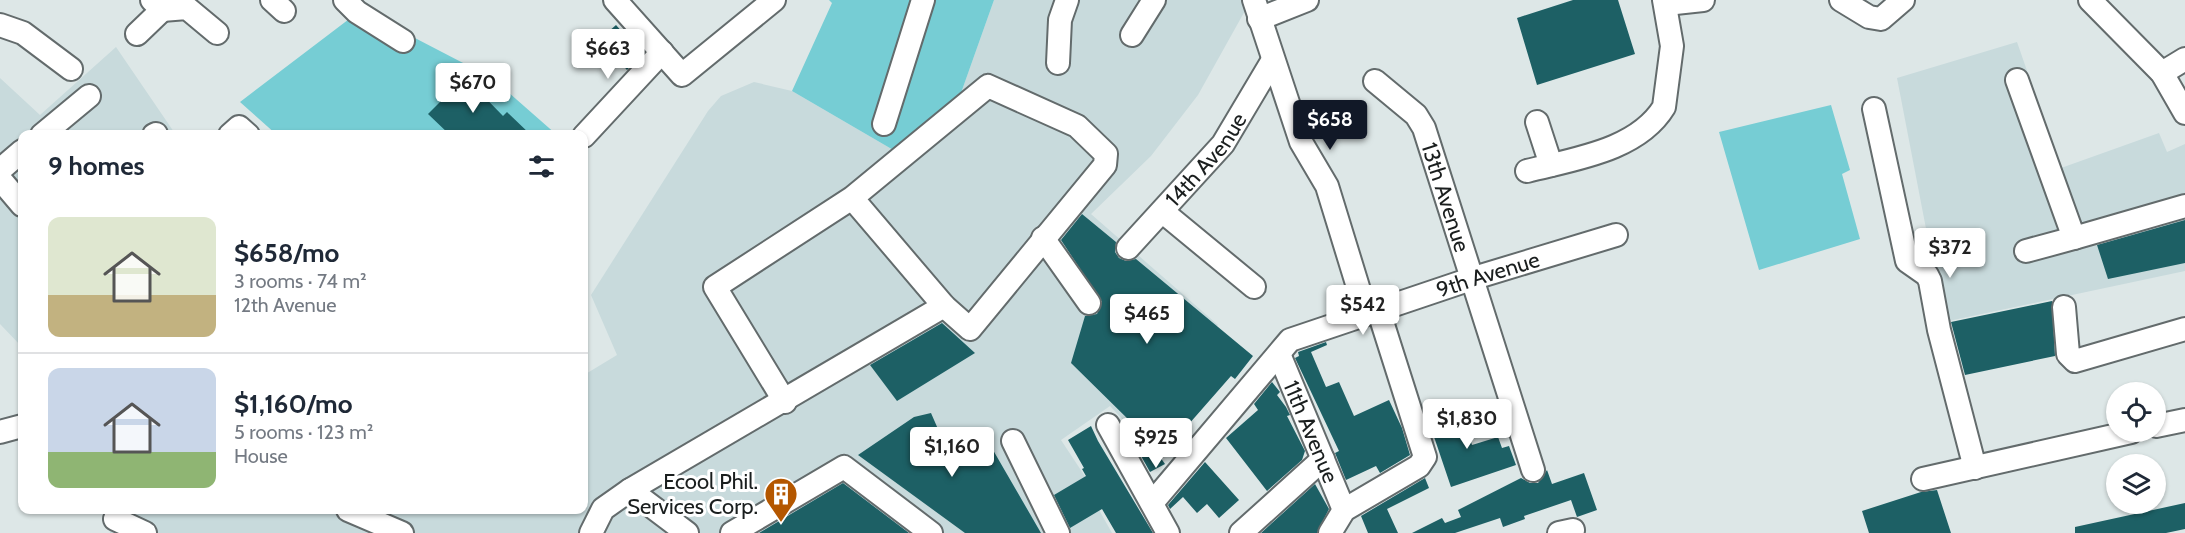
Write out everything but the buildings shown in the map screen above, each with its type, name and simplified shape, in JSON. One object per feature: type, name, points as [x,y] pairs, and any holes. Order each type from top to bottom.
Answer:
[{"type":"street","points":[[345,0],[357,12],[404,40]]},
{"type":"street","points":[[615,0],[682,75],[774,0]]},
{"type":"street","points":[[884,124],[923,0]]},
{"type":"street","points":[[1058,63],[1060,20],[1067,0]]},
{"type":"street","points":[[1132,35],[1154,0]]},
{"type":"street","points":[[1307,0],[1256,10],[1301,142],[1327,186],[1425,457],[1419,466],[1344,510],[1330,533]]},
{"type":"street","points":[[1527,171],[1615,147],[1659,116],[1664,107],[1672,46],[1665,2],[1703,0]]},
{"type":"street","points":[[1841,0],[1869,17],[1881,19],[1903,0]]},
{"type":"street","points":[[2090,0],[2162,73],[2185,113]]},
{"type":"street","points":[[137,34],[157,5],[187,8],[217,33]]},
{"type":"street","points":[[0,25],[23,33],[71,69]]},
{"type":"street","points":[[588,132],[662,52]]},
{"type":"street","points":[[2162,73],[2185,59]]},
{"type":"street","name":"14th Avenue","points":[[1128,248],[1164,212],[1223,144],[1273,60]]},
{"type":"street","points":[[2017,80],[2073,238]]},
{"type":"street","name":"13th Avenue","points":[[1375,81],[1416,115],[1424,128],[1474,278],[1533,470]]},
{"type":"street","points":[[785,402],[715,287],[852,198],[988,86],[1077,126],[1106,154],[1106,165],[1043,238],[970,329],[944,306],[852,198]]},
{"type":"street","points":[[48,130],[90,96]]},
{"type":"street","points":[[1874,109],[1907,261],[1927,275],[1930,281],[1939,330],[1975,468]]},
{"type":"street","points":[[1537,122],[1551,165]]},
{"type":"street","points":[[0,170],[18,154]]},
{"type":"street","points":[[0,179],[18,200]]},
{"type":"street","points":[[2026,251],[2185,206]]},
{"type":"street","points":[[1164,212],[1254,287]]},
{"type":"street","name":"9th Avenue","points":[[1152,503],[1290,340],[1474,278],[1616,235]]},
{"type":"street","points":[[1043,238],[1089,303]]},
{"type":"street","points":[[591,533],[603,509],[630,490],[785,402],[944,306]]},
{"type":"street","points":[[2064,307],[2068,354],[2075,360],[2185,329]]},
{"type":"street","name":"11th Avenue","points":[[1279,354],[1344,510]]},
{"type":"street","points":[[2166,424],[2185,420]]},
{"type":"street","points":[[1108,425],[1168,533]]},
{"type":"street","points":[[0,432],[18,427]]},
{"type":"street","points":[[1923,478],[2106,438]]},
{"type":"street","points":[[1013,441],[1058,533]]},
{"type":"street","points":[[1240,533],[1323,459]]},
{"type":"street","points":[[732,533],[844,466],[931,533]]},
{"type":"street","points":[[630,490],[687,533]]},
{"type":"street","points":[[357,514],[402,533]]},
{"type":"street","points":[[115,519],[145,533]]},
{"type":"shaded area","points":[[829,0],[994,0],[961,93],[895,151],[792,91],[832,3]]},
{"type":"shaded area","points":[[994,0],[1251,0],[1198,95],[1151,156],[1091,214],[1218,325],[1128,425],[1110,406],[1061,440],[1092,487],[1094,501],[1112,533],[110,533],[108,514],[588,514],[588,373],[617,355],[591,295],[708,111],[721,96],[754,82],[792,91],[895,151],[961,93]]},
{"type":"shaded area","points":[[361,10],[492,78],[551,130],[271,130],[240,102]]},
{"type":"shaded area","points":[[2017,42],[2061,168],[2159,133],[2167,152],[2185,144],[2185,271],[1944,322],[1897,78]]},
{"type":"shaded area","points":[[116,47],[173,130],[18,130],[18,343],[0,324],[0,78],[40,115]]},
{"type":"shaded area","points":[[1831,105],[1850,170],[1842,174],[1860,239],[1759,270],[1719,132]]},
{"type":"place","name":"Ecool Phil. Services Corp.","points":[[781,523]]}]
